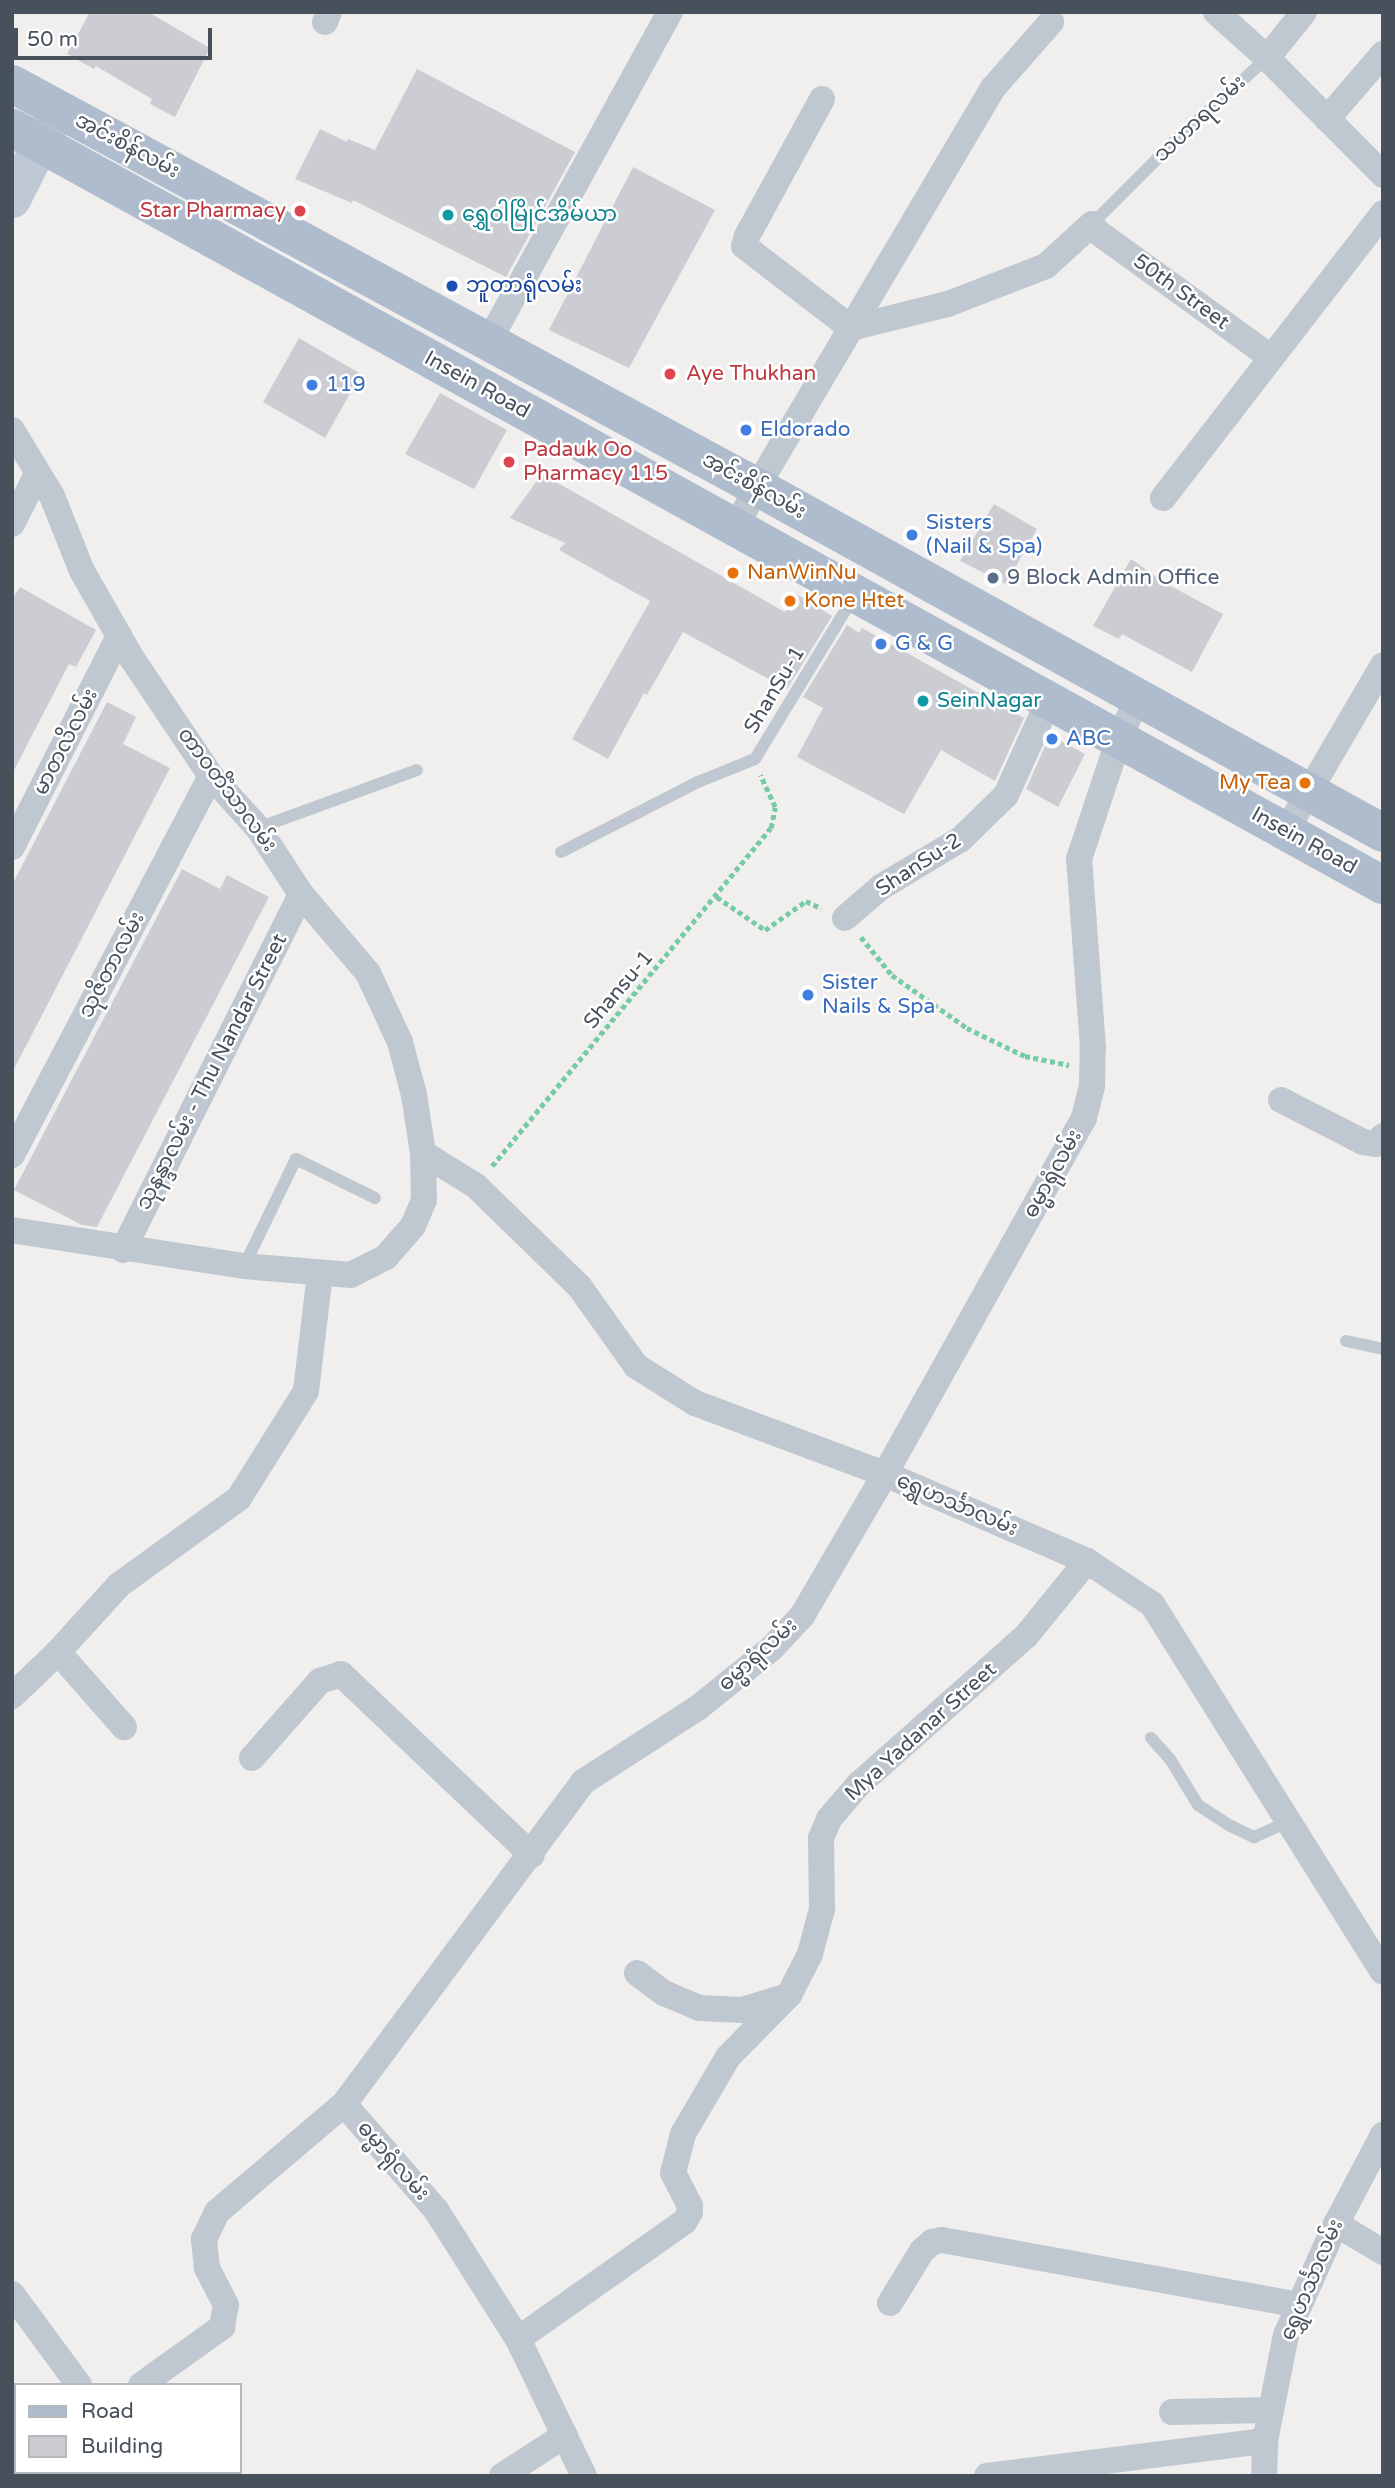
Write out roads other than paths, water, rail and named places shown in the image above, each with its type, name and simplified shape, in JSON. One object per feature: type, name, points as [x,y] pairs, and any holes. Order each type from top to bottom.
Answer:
[{"type":"main road","name":"အင်းစိန်လမ်း","points":[[12,84],[757,487],[1383,833]]},
{"type":"main road","points":[[12,199],[26,136],[58,108]]},
{"type":"main road","name":"Insein Road","points":[[26,136],[1383,885]]},
{"type":"street","points":[[489,341],[670,12]]},
{"type":"street","points":[[1216,12],[1267,58],[1383,175]]},
{"type":"street","name":"သဟာရလမ်း","points":[[1267,58],[1304,12]]},
{"type":"street","points":[[736,527],[993,88],[1051,22]]},
{"type":"street","points":[[1327,119],[1383,54]]},
{"type":"street","points":[[822,99],[744,246],[851,328]]},
{"type":"street","points":[[1163,498],[1383,213]]},
{"type":"street","points":[[851,328],[948,304],[1046,266],[1092,224]]},
{"type":"street","name":"50th Street","points":[[1092,224],[1096,231],[1271,357]]},
{"type":"street","name":"တာဝတိံသာလမ်း","points":[[12,430],[51,496],[82,570],[119,636],[211,776],[258,828],[301,894],[368,973],[400,1042],[414,1095],[423,1153],[424,1199],[414,1226],[386,1257],[351,1275],[320,1273]]},
{"type":"street","points":[[12,524],[37,474]]},
{"type":"street","name":"မာတလိလမ်း","points":[[12,847],[119,636]]},
{"type":"street","points":[[1286,831],[1383,665]]},
{"type":"street","name":"ဓမ္မာရုံလမ်း","points":[[584,2476],[518,2339],[436,2210],[344,2104],[532,1855],[583,1782],[699,1707],[771,1649],[802,1616],[885,1474],[1084,1118],[1093,1069],[1079,859],[1119,739],[1137,699]]},
{"type":"street","name":"ShanSu-2","points":[[845,918],[881,887],[961,839],[1006,795],[1049,700]]},
{"type":"street","name":"သုဇိတာလမ်း","points":[[12,1154],[211,776]]},
{"type":"street","name":"သုနန္ဒာလမ်း - Thu Nandar Street","points":[[123,1250],[301,894]]},
{"type":"street","points":[[1281,1100],[1363,1142],[1375,1144],[1383,1136]]},
{"type":"street","name":"ရွှေဟင်္သာလမ်း","points":[[423,1153],[476,1186],[579,1286],[636,1366],[695,1403],[885,1474],[1087,1561],[1152,1604],[1383,1972]]},
{"type":"street","points":[[12,1230],[123,1250],[320,1273],[306,1391],[239,1498],[119,1585],[58,1652],[12,1696]]},
{"type":"street","name":"Mya Yadanar Street","points":[[518,2339],[685,2221],[690,2213],[690,2206],[673,2173],[683,2134],[728,2057],[789,1995],[810,1954],[822,1909],[821,1838],[829,1819],[858,1785],[1026,1636],[1087,1561]]},
{"type":"street","points":[[58,1652],[124,1727]]},
{"type":"street","points":[[252,1758],[320,1681],[341,1675],[532,1855]]},
{"type":"street","points":[[637,1973],[664,1993],[699,2008],[742,2010],[789,1995]]},
{"type":"street","points":[[144,2383],[222,2327],[226,2305],[207,2269],[204,2238],[217,2212],[344,2104]]},
{"type":"street","name":"ရွှေဟင်္သာလမ်း","points":[[1264,2476],[1265,2441],[1286,2335],[1335,2224],[1383,2135]]},
{"type":"street","points":[[1335,2224],[1383,2252]]},
{"type":"street","points":[[890,2303],[922,2251],[932,2242],[942,2240],[1299,2305]]},
{"type":"street","points":[[12,2294],[78,2383]]},
{"type":"street","points":[[1172,2412],[1271,2410]]},
{"type":"street","points":[[502,2476],[565,2435]]},
{"type":"street","points":[[987,2476],[1265,2441]]},
{"type":"lane","name":"သဟာရလမ်း","points":[[1092,224],[1179,137],[1267,58]]},
{"type":"lane","name":"ShanSu-1","points":[[561,852],[698,782],[755,759],[855,595]]},
{"type":"lane","points":[[258,828],[416,770]]},
{"type":"lane","points":[[244,1266],[296,1159],[375,1198]]},
{"type":"lane","points":[[1346,1341],[1383,1349]]},
{"type":"lane","points":[[1151,1738],[1170,1759],[1198,1805],[1229,1825],[1255,1837],[1289,1822]]},
{"type":"place","name":"Star Pharmacy","points":[[300,211]]},
{"type":"place","name":"ရွှေဝါမြိုင်အိမ်ယာ","points":[[448,215]]},
{"type":"place","name":"ဘူတာရုံလမ်း","points":[[452,286]]},
{"type":"place","name":"Aye Thukhan","points":[[670,374]]},
{"type":"place","name":"119","points":[[312,385]]},
{"type":"place","name":"Eldorado","points":[[746,430]]},
{"type":"place","name":"Padauk Oo Pharmacy 115","points":[[509,462]]},
{"type":"place","name":"Sisters (Nail & Spa)","points":[[912,535]]},
{"type":"place","name":"NanWinNu","points":[[733,573]]},
{"type":"place","name":"9 Block Admin Office","points":[[993,578]]},
{"type":"place","name":"Kone Htet","points":[[790,601]]},
{"type":"place","name":"G & G","points":[[881,644]]},
{"type":"place","name":"SeinNagar","points":[[923,701]]},
{"type":"place","name":"ABC","points":[[1052,739]]},
{"type":"place","name":"My Tea","points":[[1305,783]]},
{"type":"place","name":"Sister Nails & Spa","points":[[808,995]]}]
